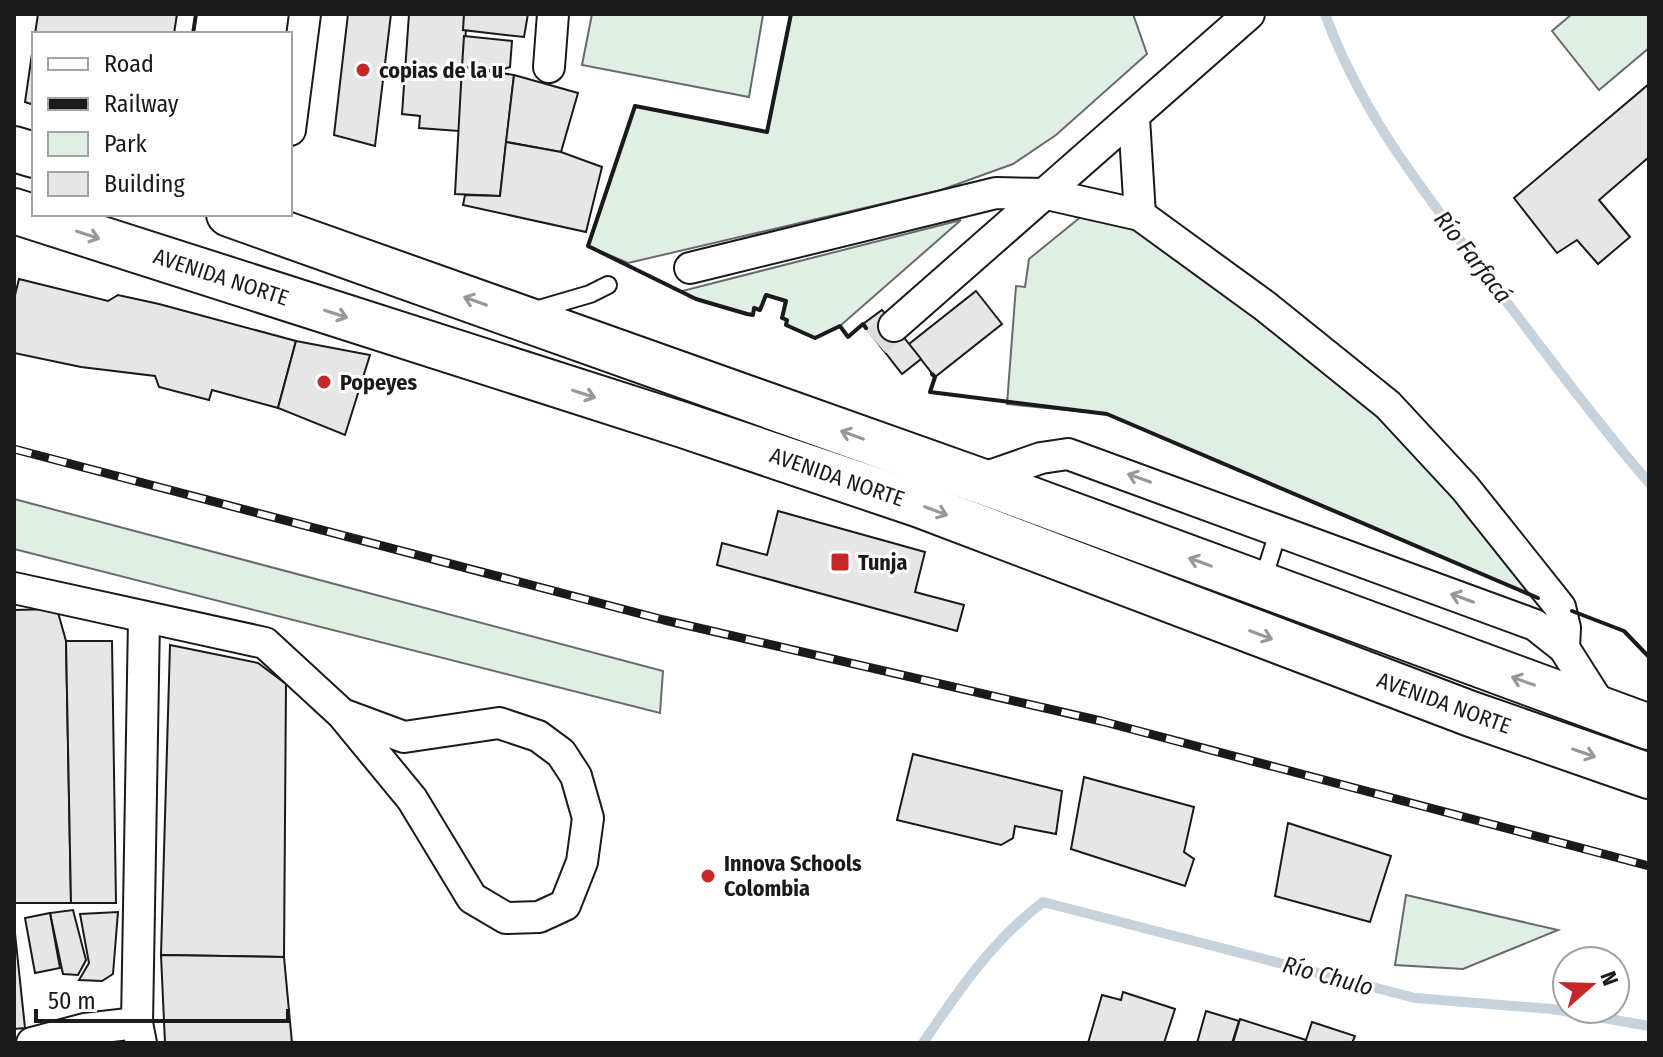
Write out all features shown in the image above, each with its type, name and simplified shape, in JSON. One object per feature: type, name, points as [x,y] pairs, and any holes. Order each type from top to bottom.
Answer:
[{"type":"main road","name":"AVENIDA NORTE","points":[[14,211],[894,496],[1456,708],[1649,776]]},
{"type":"main road","name":"AVENIDA NORTE","points":[[243,216],[278,221],[515,316],[978,480],[1649,727]]},
{"type":"street","points":[[292,115],[305,14]]},
{"type":"street","points":[[549,67],[553,14]]},
{"type":"street","points":[[894,326],[1134,118],[1244,18]]},
{"type":"street","points":[[1134,118],[1140,215]]},
{"type":"street","points":[[14,124],[32,140]]},
{"type":"street","points":[[690,268],[996,193],[1047,194],[1140,215],[1265,306],[1388,405],[1465,488],[1560,607],[1565,628],[1564,648]]},
{"type":"street","points":[[978,480],[1041,458],[1068,454],[1279,529],[1535,625],[1564,648],[1604,711]]},
{"type":"street","points":[[14,588],[144,619],[265,643],[342,714],[412,799],[472,898],[506,918],[539,917],[565,905],[582,862],[588,818],[576,776],[561,753],[538,736],[499,723],[404,737],[342,714]]},
{"type":"street","points":[[32,1043],[85,1029],[139,1033],[144,619]]},
{"type":"lane","points":[[515,316],[590,294],[608,285]]},
{"type":"lane","points":[[1262,585],[1279,529]]},
{"type":"green space","points":[[592,14],[763,15],[749,97],[582,65]]},
{"type":"green space","points":[[791,14],[1133,14],[1147,54],[1056,135],[1013,164],[941,190],[628,263],[588,246],[635,106],[767,132]]},
{"type":"green space","points":[[1572,14],[1649,14],[1649,48],[1599,90],[1552,31]]},
{"type":"green space","points":[[1088,211],[1122,219],[1322,356],[1412,446],[1543,600],[1107,414],[1007,404],[1016,286],[1025,287],[1029,259]]},
{"type":"green space","points":[[961,220],[840,326],[815,338],[786,325],[787,320],[782,318],[785,301],[766,295],[760,310],[754,309],[753,315],[696,299],[682,291]]},
{"type":"green space","points":[[14,499],[663,671],[660,713],[14,549]]},
{"type":"green space","points":[[1406,895],[1558,930],[1463,969],[1395,965]]},
{"type":"building","points":[[38,14],[177,14],[174,32],[35,32]]},
{"type":"building","name":"copias de la u","points":[[348,14],[391,14],[375,146],[334,135]]},
{"type":"building","points":[[409,14],[467,14],[459,131],[419,128],[420,116],[402,114]]},
{"type":"building","points":[[464,14],[528,14],[524,37],[463,30]]},
{"type":"building","points":[[464,36],[512,41],[510,67],[499,71],[462,67]]},
{"type":"building","points":[[32,54],[32,104],[25,102]]},
{"type":"building","points":[[462,67],[514,75],[500,196],[455,194]]},
{"type":"building","points":[[514,75],[578,93],[561,152],[506,142]]},
{"type":"building","points":[[1649,84],[1649,157],[1599,200],[1630,237],[1598,264],[1577,240],[1557,253],[1514,198]]},
{"type":"building","points":[[506,142],[561,152],[602,167],[586,232],[463,205],[465,195],[500,196]]},
{"type":"building","points":[[19,279],[108,301],[118,295],[159,304],[296,341],[278,408],[212,390],[209,400],[159,387],[155,376],[81,367],[14,353],[14,299]]},
{"type":"building","points":[[976,291],[1002,324],[935,377],[909,344]]},
{"type":"building","points":[[882,310],[921,359],[902,374],[863,324]]},
{"type":"building","name":"Popeyes","points":[[296,341],[370,355],[345,435],[278,408]]},
{"type":"building","points":[[778,511],[925,552],[915,592],[964,605],[957,631],[717,565],[722,543],[767,555]]},
{"type":"building","points":[[57,609],[66,641],[71,903],[14,903],[14,610]]},
{"type":"building","points":[[66,641],[112,641],[116,903],[71,903]]},
{"type":"building","points":[[170,645],[258,663],[286,684],[284,957],[161,955]]},
{"type":"building","points":[[913,754],[1062,791],[1056,834],[1015,826],[1013,838],[1001,845],[897,820]]},
{"type":"building","points":[[1084,777],[1194,807],[1184,852],[1194,859],[1185,886],[1071,849]]},
{"type":"building","points":[[1288,823],[1391,856],[1370,922],[1275,896]]},
{"type":"building","points":[[73,910],[86,960],[78,975],[63,974],[50,913]]},
{"type":"building","points":[[118,912],[113,974],[102,981],[79,980],[89,963],[80,914]]},
{"type":"building","points":[[50,913],[60,968],[35,973],[25,918]]},
{"type":"building","points":[[14,924],[25,1028],[14,1029]]},
{"type":"building","points":[[161,955],[284,957],[292,1043],[165,1043]]},
{"type":"building","points":[[1123,992],[1175,1009],[1164,1043],[1088,1043],[1102,995],[1121,1000]]},
{"type":"building","points":[[1206,1011],[1239,1021],[1232,1043],[1197,1043]]},
{"type":"building","points":[[1240,1019],[1306,1040],[1305,1043],[1233,1043]]},
{"type":"building","points":[[1312,1022],[1355,1036],[1352,1043],[1305,1043]]},
{"type":"waterway","name":"Río Farfacá","points":[[1325,14],[1340,51],[1375,118],[1416,180],[1565,379],[1649,483]]},
{"type":"waterway","name":"Río Chulo","points":[[923,1043],[992,950],[1043,902],[1415,998],[1552,1009],[1649,1026]]},
{"type":"tunnel","points":[[876,342],[894,326]]},
{"type":"railway","points":[[14,449],[664,620],[1101,721],[1649,866]]},
{"type":"wall","points":[[193,32],[196,14]]},
{"type":"wall","points":[[791,14],[767,132],[635,106],[588,246],[696,299],[747,314],[753,315],[754,308],[760,310],[766,295],[786,301],[782,318],[787,320],[786,325],[815,338],[840,326],[848,337],[863,324],[866,328]]},
{"type":"wall","points":[[932,374],[935,377],[930,392],[1107,414],[1538,598]]},
{"type":"wall","points":[[1572,611],[1624,631],[1649,657]]},
{"type":"place","name":"copias de la u","points":[[363,70]]},
{"type":"place","name":"Popeyes","points":[[324,382]]},
{"type":"place","name":"Tunja","points":[[840,562]]},
{"type":"place","name":"Innova Schools Colombia","points":[[708,876]]}]
